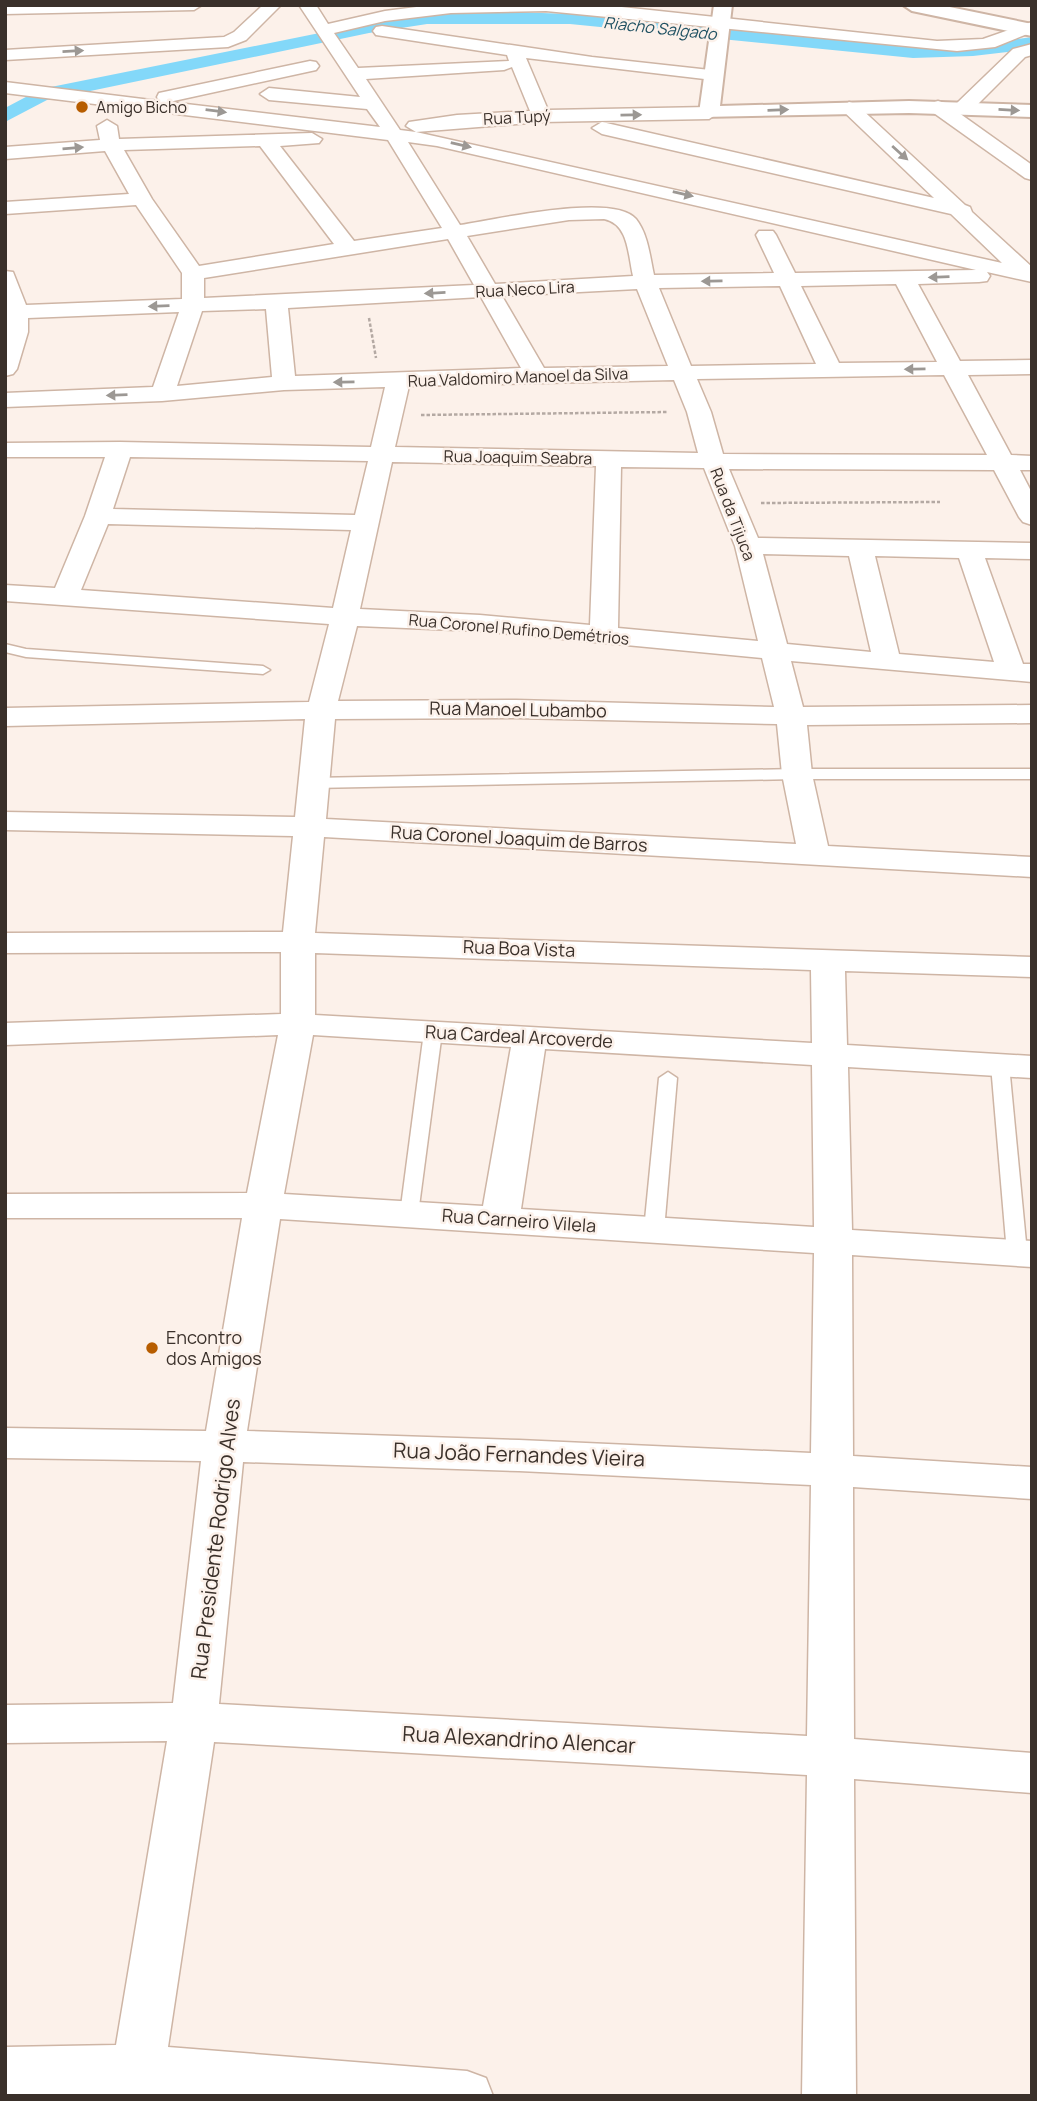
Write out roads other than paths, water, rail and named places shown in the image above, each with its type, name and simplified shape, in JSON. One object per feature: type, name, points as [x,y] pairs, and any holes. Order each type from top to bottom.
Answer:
[{"type":"street","points":[[5,9],[194,5]]},
{"type":"street","points":[[5,55],[234,41],[273,5]]},
{"type":"street","points":[[307,5],[393,133],[454,231],[536,375]]},
{"type":"street","points":[[912,5],[1028,28]]},
{"type":"street","points":[[328,37],[385,16],[452,6],[560,7],[719,26],[937,46],[988,43],[1028,28]]},
{"type":"street","points":[[328,37],[478,22],[575,26]]},
{"type":"street","points":[[709,113],[719,26]]},
{"type":"street","points":[[609,29],[719,26],[926,58],[1012,67]]},
{"type":"street","points":[[382,31],[516,57],[713,75]]},
{"type":"street","points":[[964,107],[1012,67],[1019,53],[1032,48]]},
{"type":"street","points":[[353,74],[516,57]]},
{"type":"street","points":[[516,57],[547,116],[963,211]]},
{"type":"street","points":[[141,103],[310,66]]},
{"type":"street","points":[[5,88],[76,94],[437,140],[1031,276]]},
{"type":"street","points":[[203,88],[374,104]]},
{"type":"street","points":[[100,99],[111,145],[142,199],[193,273],[193,305],[162,394]]},
{"type":"street","points":[[938,107],[1032,174]]},
{"type":"street","name":"Rua Tupý","points":[[5,153],[111,145],[274,141],[393,133],[430,123],[547,116],[938,107],[1032,111]]},
{"type":"street","points":[[849,108],[1031,276]]},
{"type":"street","points":[[270,118],[274,141],[348,248]]},
{"type":"street","points":[[5,208],[142,199]]},
{"type":"street","name":"Rua da Tijuca","points":[[454,231],[589,213],[619,216],[627,221],[634,233],[645,282],[699,412],[713,461],[748,546],[791,716],[797,774],[814,856]]},
{"type":"street","points":[[193,273],[454,231]]},
{"type":"street","points":[[766,235],[831,370]]},
{"type":"street","name":"Rua Neco Lira","points":[[12,312],[276,302],[645,282],[1031,276]]},
{"type":"street","points":[[5,278],[16,339],[5,369]]},
{"type":"street","points":[[904,278],[1032,517]]},
{"type":"street","points":[[276,302],[284,383]]},
{"type":"street","name":"Rua Valdomiro Manoel da Silva","points":[[5,400],[162,394],[284,383],[389,382],[536,375],[1032,367]]},
{"type":"street","name":"Rua Presidente Rodrigo Alves","points":[[137,2082],[194,1722],[224,1445],[263,1205],[298,1024],[298,942],[321,710],[392,415],[389,382]]},
{"type":"street","points":[[65,597],[120,449]]},
{"type":"street","name":"Rua Joaquim Seabra","points":[[5,450],[120,449],[713,461],[1032,463]]},
{"type":"street","points":[[604,635],[609,459]]},
{"type":"street","points":[[97,516],[367,523]]},
{"type":"street","points":[[748,546],[1032,551]]},
{"type":"street","points":[[860,548],[887,662]]},
{"type":"street","points":[[969,549],[1021,672]]},
{"type":"street","name":"Rua Coronel Rufino Demétrios","points":[[5,593],[345,617],[480,623],[887,662],[1021,672]]},
{"type":"street","name":"Rua Manoel Lubambo","points":[[5,717],[516,709],[791,716],[1032,715]]},
{"type":"street","name":"Rua Coronel Joaquim de Barros","points":[[5,821],[309,827],[1032,867]]},
{"type":"street","name":"Rua Boa Vista","points":[[5,943],[298,942],[1032,967]]},
{"type":"street","points":[[828,962],[833,1241],[829,2096]]},
{"type":"street","name":"Rua Cardeal Arcoverde","points":[[5,1034],[298,1024],[1016,1066]]},
{"type":"street","points":[[500,1220],[530,1037]]},
{"type":"street","name":"Rua Carneiro Vilela","points":[[5,1206],[263,1205],[1025,1253]]},
{"type":"street","name":"Rua João Fernandes Vieira","points":[[5,1443],[224,1445],[493,1453],[831,1469],[1032,1483]]},
{"type":"street","name":"Rua Alexandrino Alencar","points":[[5,1724],[194,1722],[830,1757],[1032,1773]]},
{"type":"street","points":[[5,2071],[137,2082],[467,2096]]},
{"type":"lane","points":[[5,649],[26,653],[263,670]]},
{"type":"lane","points":[[312,783],[797,774],[1032,774]]},
{"type":"lane","points":[[409,1214],[433,1032]]},
{"type":"lane","points":[[1016,1066],[1025,1253]]},
{"type":"lane","points":[[653,1230],[668,1078]]},
{"type":"waterway","name":"Riacho Salgado","points":[[5,116],[41,95],[369,28],[427,19],[570,19],[913,52],[973,50],[1032,43]]},
{"type":"place","name":"Amigo Bicho","points":[[82,107]]},
{"type":"place","name":"Encontro dos Amigos","points":[[152,1348]]}]
